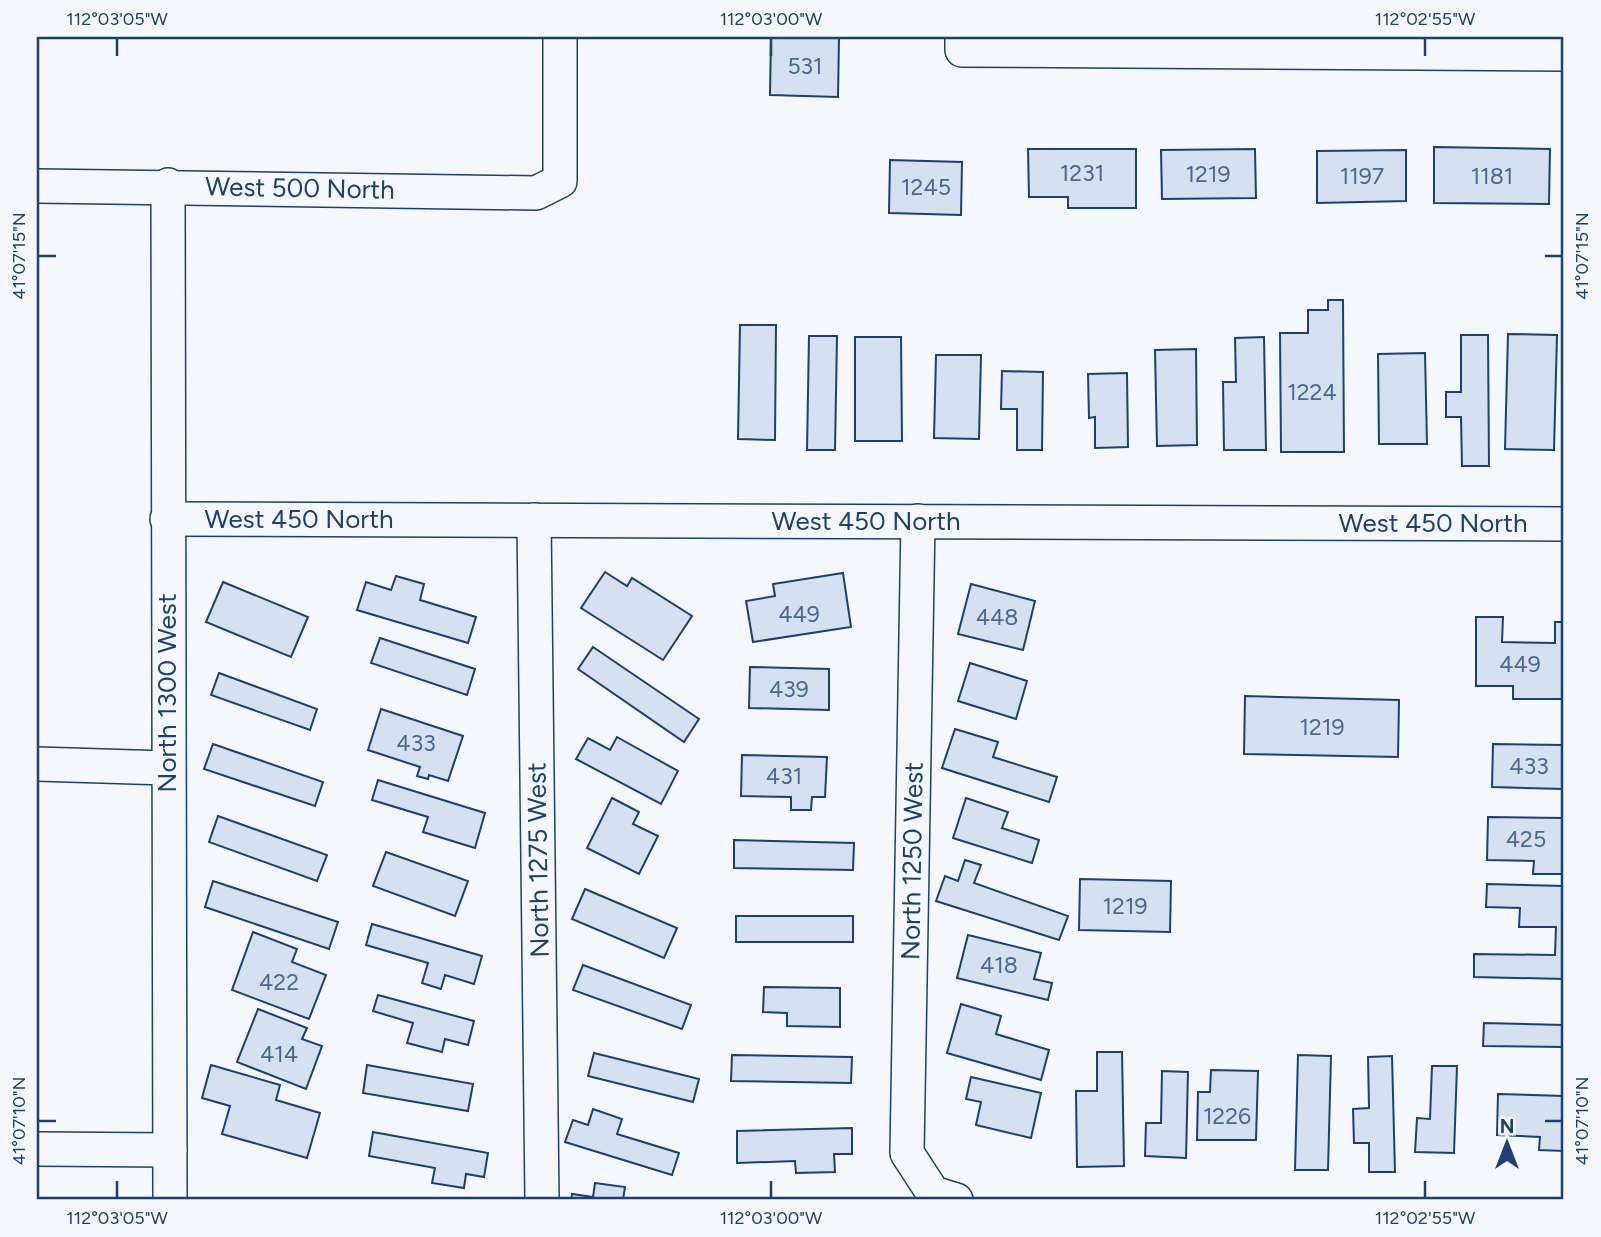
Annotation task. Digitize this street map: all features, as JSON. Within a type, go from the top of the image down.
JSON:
[{"type":"street","name":"West 500 North","points":[[37,186],[168,185],[536,193],[560,181],[560,37]]},
{"type":"street","points":[[962,43],[1564,54]]},
{"type":"street","name":"North 1300 West","points":[[168,185],[167,768],[170,1200]]},
{"type":"street","name":"West 450 North","points":[[167,519],[1564,524]]},
{"type":"street","name":"North 1275 West","points":[[534,520],[542,1200]]},
{"type":"street","name":"North 1250 West","points":[[918,522],[907,1153],[944,1196]]},
{"type":"street","points":[[37,764],[167,768]]},
{"type":"street","points":[[37,1149],[170,1150]]},
{"type":"building","points":[[771,37],[839,37],[838,97],[770,95]]},
{"type":"building","points":[[1434,147],[1550,149],[1549,204],[1434,203]]},
{"type":"building","points":[[1028,149],[1136,149],[1136,208],[1068,208],[1068,197],[1029,197]]},
{"type":"building","points":[[1255,149],[1256,198],[1162,199],[1161,150]]},
{"type":"building","points":[[1406,150],[1406,201],[1317,203],[1317,151]]},
{"type":"building","points":[[890,160],[962,162],[961,215],[889,213]]},
{"type":"building","points":[[1328,300],[1343,300],[1344,452],[1281,452],[1280,333],[1308,333],[1308,310],[1328,310]]},
{"type":"building","points":[[740,325],[776,325],[775,440],[738,439]]},
{"type":"building","points":[[1508,334],[1557,335],[1554,450],[1505,449]]},
{"type":"building","points":[[1461,335],[1488,335],[1489,466],[1462,466],[1461,417],[1446,417],[1446,392],[1461,392]]},
{"type":"building","points":[[809,336],[837,336],[835,450],[807,450]]},
{"type":"building","points":[[855,337],[901,337],[902,441],[855,441]]},
{"type":"building","points":[[1264,337],[1266,450],[1224,450],[1223,382],[1236,382],[1235,338]]},
{"type":"building","points":[[1196,349],[1197,445],[1157,446],[1155,350]]},
{"type":"building","points":[[1425,353],[1427,444],[1379,444],[1378,354]]},
{"type":"building","points":[[936,355],[981,355],[979,439],[934,438]]},
{"type":"building","points":[[1002,371],[1043,372],[1042,450],[1017,450],[1017,409],[1001,409]]},
{"type":"building","points":[[1127,373],[1128,447],[1095,448],[1095,417],[1089,418],[1088,374]]},
{"type":"building","points":[[605,572],[627,586],[632,578],[692,616],[663,660],[581,608]]},
{"type":"building","points":[[843,573],[851,627],[753,642],[746,601],[775,596],[773,584]]},
{"type":"building","points":[[396,576],[424,584],[420,600],[476,617],[468,643],[357,610],[366,582],[391,590]]},
{"type":"building","points":[[223,582],[308,617],[291,657],[206,622]]},
{"type":"building","points":[[971,584],[1035,601],[1023,650],[958,634]]},
{"type":"building","points":[[1476,617],[1503,617],[1502,642],[1555,643],[1555,622],[1564,622],[1564,699],[1513,699],[1513,686],[1476,686]]},
{"type":"building","points":[[380,638],[475,669],[467,695],[371,663]]},
{"type":"building","points":[[593,647],[699,719],[684,742],[578,669]]},
{"type":"building","points":[[970,663],[1027,681],[1016,719],[958,701]]},
{"type":"building","points":[[750,667],[829,669],[829,710],[749,708]]},
{"type":"building","points":[[219,673],[317,709],[310,730],[211,695]]},
{"type":"building","points":[[1245,696],[1399,700],[1398,757],[1244,754]]},
{"type":"building","points":[[381,709],[463,736],[448,781],[429,775],[428,779],[417,776],[420,767],[368,750]]},
{"type":"building","points":[[955,729],[998,742],[993,757],[1057,777],[1049,802],[942,768]]},
{"type":"building","points":[[617,737],[678,771],[661,804],[576,759],[588,738],[610,750]]},
{"type":"building","points":[[213,744],[323,782],[315,806],[204,769]]},
{"type":"building","points":[[1493,744],[1564,745],[1564,789],[1492,787]]},
{"type":"building","points":[[742,755],[827,757],[825,797],[812,797],[811,810],[791,810],[791,797],[741,796]]},
{"type":"building","points":[[378,780],[485,813],[475,848],[423,832],[428,817],[372,800]]},
{"type":"building","points":[[612,798],[639,812],[633,824],[658,836],[639,874],[587,848]]},
{"type":"building","points":[[966,798],[1008,812],[1002,828],[1039,840],[1032,863],[953,838]]},
{"type":"building","points":[[218,816],[327,855],[317,881],[209,842]]},
{"type":"building","points":[[1488,817],[1564,818],[1564,874],[1533,874],[1534,861],[1487,860]]},
{"type":"building","points":[[734,840],[854,843],[853,870],[734,868]]},
{"type":"building","points":[[386,852],[468,881],[455,916],[373,886]]},
{"type":"building","points":[[965,860],[981,865],[974,883],[1068,916],[1059,940],[936,901],[945,876],[958,881]]},
{"type":"building","points":[[1080,879],[1171,881],[1170,932],[1079,930]]},
{"type":"building","points":[[213,881],[338,922],[329,949],[205,907]]},
{"type":"building","points":[[1487,884],[1564,886],[1564,979],[1474,977],[1474,954],[1555,955],[1556,927],[1519,927],[1520,908],[1486,907]]},
{"type":"building","points":[[585,889],[677,928],[664,958],[572,919]]},
{"type":"building","points":[[736,916],[853,916],[853,942],[736,942]]},
{"type":"building","points":[[372,924],[482,956],[474,984],[445,975],[441,989],[422,983],[428,963],[366,945]]},
{"type":"building","points":[[253,932],[297,949],[292,962],[326,975],[309,1019],[232,990]]},
{"type":"building","points":[[968,935],[1041,953],[1034,979],[1052,983],[1048,1000],[957,978]]},
{"type":"building","points":[[583,965],[691,1005],[682,1029],[573,990]]},
{"type":"building","points":[[764,987],[840,988],[840,1027],[787,1026],[787,1013],[763,1012]]},
{"type":"building","points":[[378,995],[474,1021],[468,1045],[445,1039],[442,1052],[407,1043],[413,1023],[373,1011]]},
{"type":"building","points":[[961,1004],[1001,1016],[996,1034],[1049,1050],[1041,1080],[947,1053]]},
{"type":"building","points":[[258,1009],[307,1028],[302,1039],[322,1046],[306,1089],[237,1062]]},
{"type":"building","points":[[1484,1023],[1564,1025],[1564,1047],[1483,1046]]},
{"type":"building","points":[[1097,1052],[1122,1052],[1124,1166],[1077,1167],[1076,1091],[1097,1091]]},
{"type":"building","points":[[594,1053],[699,1079],[693,1102],[588,1076]]},
{"type":"building","points":[[732,1055],[852,1057],[851,1083],[731,1081]]},
{"type":"building","points":[[1298,1055],[1331,1056],[1328,1170],[1295,1170]]},
{"type":"building","points":[[1392,1056],[1395,1172],[1369,1172],[1369,1143],[1354,1143],[1353,1109],[1369,1108],[1368,1057]]},
{"type":"building","points":[[211,1065],[280,1085],[276,1100],[320,1113],[307,1158],[222,1134],[230,1106],[202,1098]]},
{"type":"building","points":[[367,1065],[473,1084],[468,1111],[363,1093]]},
{"type":"building","points":[[1432,1066],[1457,1066],[1454,1153],[1415,1152],[1417,1118],[1430,1119]]},
{"type":"building","points":[[1211,1070],[1258,1071],[1256,1140],[1197,1140],[1198,1092],[1210,1092]]},
{"type":"building","points":[[1162,1071],[1188,1072],[1186,1158],[1145,1156],[1146,1123],[1161,1123]]},
{"type":"building","points":[[971,1077],[1041,1093],[1031,1138],[976,1125],[981,1102],[966,1099]]},
{"type":"building","points":[[1498,1094],[1564,1096],[1564,1151],[1539,1150],[1540,1137],[1497,1135]]},
{"type":"building","points":[[593,1109],[622,1119],[617,1134],[679,1153],[672,1175],[565,1142],[573,1120],[588,1125]]},
{"type":"building","points":[[852,1128],[852,1154],[834,1154],[835,1172],[796,1173],[795,1161],[737,1163],[737,1131]]},
{"type":"building","points":[[373,1132],[488,1153],[484,1177],[466,1174],[464,1188],[432,1183],[435,1168],[369,1156]]},
{"type":"building","points":[[595,1183],[625,1187],[623,1200],[571,1200],[572,1194],[593,1197]]},
{"type":"building","points":[[839,1199],[839,1200],[732,1200]]}]
